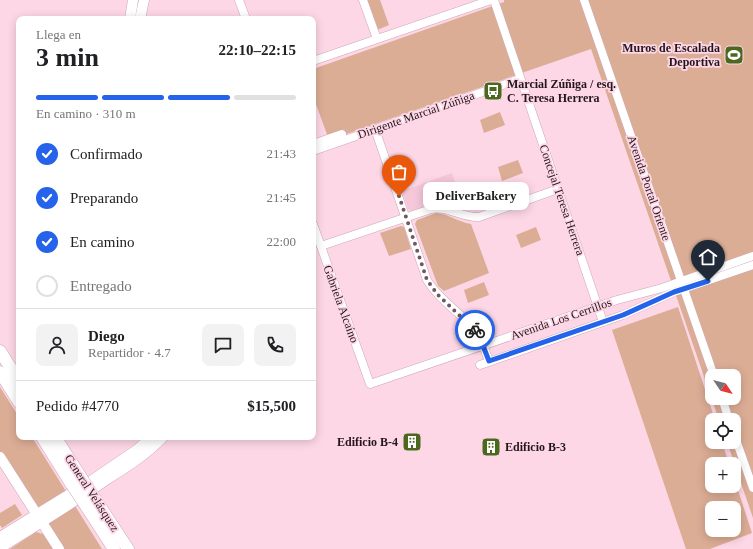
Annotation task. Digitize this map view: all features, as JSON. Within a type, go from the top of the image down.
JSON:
[{"type":"highway","points":[[0,351],[16,376]]},
{"type":"highway","points":[[0,372],[16,397]]},
{"type":"highway","name":"General Velásquez","points":[[44,440],[77,482],[91,503],[128,549]]},
{"type":"highway","name":"General Velásquez","points":[[56,440],[77,482]]},
{"type":"highway","name":"General Velásquez","points":[[91,503],[99,526],[114,549]]},
{"type":"highway","points":[[99,526],[109,549]]},
{"type":"main road","points":[[130,16],[133,0]]},
{"type":"main road","points":[[141,16],[144,0]]},
{"type":"main road","points":[[0,548],[39,518],[138,449],[148,440]]},
{"type":"main road","points":[[0,537],[68,506],[131,463],[160,440]]},
{"type":"main road","points":[[0,457],[59,549]]},
{"type":"street","points":[[239,0],[245,16]]},
{"type":"street","points":[[363,0],[377,39]]},
{"type":"street","points":[[316,60],[493,0]]},
{"type":"street","name":"Concejal Teresa Herrera","points":[[493,0],[603,322]]},
{"type":"street","name":"Avenida Portal Oriente","points":[[584,0],[712,369]]},
{"type":"street","name":"Dirigente Marcial Zúñiga","points":[[316,150],[520,79]]},
{"type":"street","points":[[375,130],[424,272],[432,288],[470,325],[480,338],[489,361]]},
{"type":"street","points":[[316,143],[342,134]]},
{"type":"street","points":[[321,246],[406,217],[438,208],[450,210],[471,218],[479,217],[558,189]]},
{"type":"street","name":"Gabriela Alcaíno","points":[[316,232],[370,384]]},
{"type":"street","name":"Avenida Los Cerrillos","points":[[480,365],[623,315],[683,285],[753,256]]},
{"type":"street","name":"Avenida Los Cerrillos","points":[[370,384],[598,306],[753,266]]},
{"type":"street","points":[[739,449],[753,488]]},
{"type":"shaded area","points":[[367,0],[380,0],[389,25],[377,30]]},
{"type":"shaded area","points":[[504,0],[753,0],[753,518],[741,483],[741,457],[732,457],[729,449],[741,449],[741,413],[717,413],[714,405],[741,405],[741,369],[705,369],[705,379],[591,49],[329,140],[316,104],[316,68],[504,2]]},
{"type":"shaded area","points":[[500,112],[505,125],[484,133],[480,120]]},
{"type":"shaded area","points":[[518,160],[523,173],[502,181],[498,167]]},
{"type":"shaded area","points":[[452,173],[465,210],[447,204],[429,206],[411,211],[408,209],[402,191]]},
{"type":"shaded area","points":[[436,213],[471,224],[489,273],[444,291],[438,286],[415,224],[417,220]]},
{"type":"shaded area","points":[[401,226],[404,227],[411,249],[389,256],[380,233]]},
{"type":"shaded area","points":[[536,227],[541,240],[521,248],[516,235]]},
{"type":"shaded area","points":[[484,282],[489,295],[468,303],[464,290]]},
{"type":"shaded area","points":[[678,307],[705,389],[705,405],[710,405],[713,413],[705,413],[705,449],[724,449],[727,457],[705,457],[705,493],[739,493],[752,533],[710,549],[686,549],[612,330]]},
{"type":"shaded area","points":[[0,387],[16,412],[16,440],[34,440],[102,549],[63,549],[0,454]]},
{"type":"shaded area","points":[[15,504],[22,515],[2,528],[0,525],[0,513]]},
{"type":"shaded area","points":[[36,532],[46,535],[55,549],[10,549]]},
{"type":"way so far","points":[[399,196],[427,280],[438,295],[475,330]]},
{"type":"place","name":"Muros de Escalada Deportiva","points":[[734,55]]},
{"type":"place","name":"Marcial Zúñiga / esq. C. Teresa Herrera","points":[[493,91]]},
{"type":"place","name":"DeliverBakery","points":[[399,196]]},
{"type":"place","name":"Edificio B-4","points":[[412,442]]},
{"type":"place","name":"Edificio B-3","points":[[491,447]]},
{"type":"route","points":[[475,330],[480,338],[489,361],[623,315],[659,298],[684,288],[708,281]]}]
